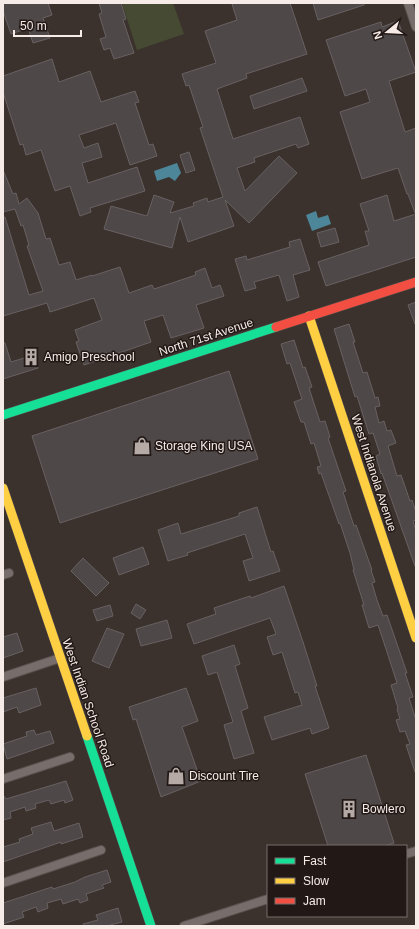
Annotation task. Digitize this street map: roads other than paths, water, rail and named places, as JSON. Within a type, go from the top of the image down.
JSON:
[{"type":"street","points":[[408,3],[416,27]]},
{"type":"street","name":"North 71st Avenue","points":[[3,415],[416,282]]},
{"type":"street","name":"West Indianola Avenue","points":[[309,316],[416,638]]},
{"type":"street","name":"West Indian School Road","points":[[3,488],[151,926]]},
{"type":"street","points":[[3,677],[60,658]]},
{"type":"street","points":[[3,780],[70,757]]},
{"type":"street","points":[[3,882],[101,850]]},
{"type":"street","points":[[184,926],[267,899]]},
{"type":"water","points":[[177,163],[181,173],[175,181],[169,177],[157,181],[154,171]]},
{"type":"water","points":[[316,211],[318,218],[328,215],[331,224],[312,231],[306,215]]},
{"type":"place","name":"Amigo Preschool","points":[[31,357]]},
{"type":"place","name":"Storage King USA","points":[[142,446]]},
{"type":"place","name":"Discount Tire","points":[[176,776]]},
{"type":"place","name":"Bowlero","points":[[349,809]]}]
